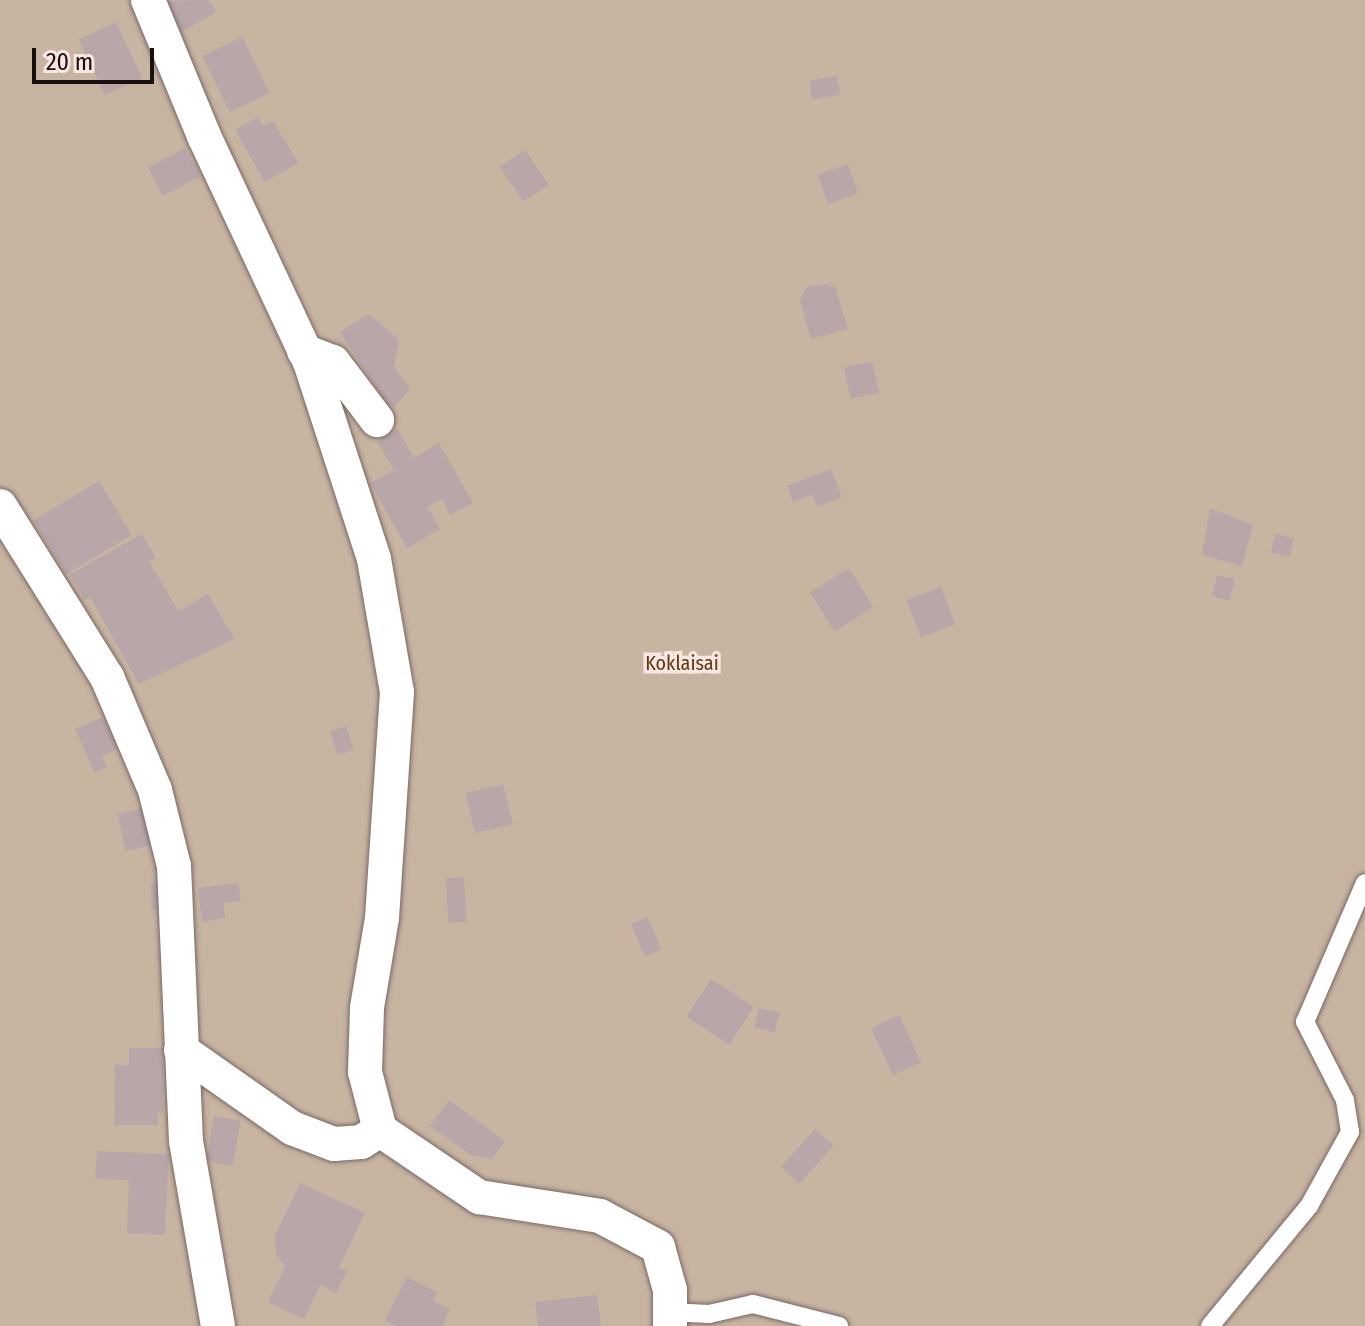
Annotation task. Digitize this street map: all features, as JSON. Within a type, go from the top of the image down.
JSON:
[{"type":"street","points":[[148,0],[204,136],[304,351],[374,559],[397,692],[382,918],[367,1008],[365,1072],[380,1130],[479,1197],[600,1216],[658,1247],[670,1319]]},
{"type":"street","points":[[304,351],[333,362],[377,420]]},
{"type":"street","points":[[0,506],[107,677],[155,790],[174,866],[186,1141],[218,1326]]},
{"type":"street","points":[[181,1050],[292,1128],[334,1144],[361,1142],[380,1130]]},
{"type":"lane","points":[[1210,1326],[1309,1206],[1350,1132],[1345,1100],[1305,1022],[1365,883]]},
{"type":"lane","points":[[670,1319],[753,1304],[839,1326]]},
{"type":"green space","name":"Koklaisai","points":[[0,0],[1365,0],[1365,1326],[0,1326]]},
{"type":"building","points":[[209,0],[216,12],[182,32],[165,1]]},
{"type":"building","points":[[116,22],[142,78],[105,96],[79,39]]},
{"type":"building","points":[[242,37],[269,93],[230,112],[202,56]]},
{"type":"building","points":[[837,76],[840,95],[812,99],[809,80]]},
{"type":"building","points":[[258,117],[263,126],[273,121],[298,163],[265,182],[235,130]]},
{"type":"building","points":[[185,148],[200,176],[163,196],[148,168]]},
{"type":"building","points":[[525,150],[548,185],[524,202],[500,167]]},
{"type":"building","points":[[848,164],[858,193],[828,204],[818,174]]},
{"type":"building","points":[[826,284],[835,287],[848,329],[811,339],[800,300],[807,287]]},
{"type":"building","points":[[369,314],[399,340],[394,368],[410,389],[394,407],[388,406],[340,332]]},
{"type":"building","points":[[872,361],[879,392],[851,399],[844,368]]},
{"type":"building","points":[[398,429],[414,458],[439,443],[473,503],[450,515],[442,499],[427,507],[440,529],[407,548],[370,483],[394,470],[377,441]]},
{"type":"building","points":[[831,469],[842,497],[817,507],[813,494],[793,502],[787,486]]},
{"type":"building","points":[[99,481],[131,535],[66,574],[34,520]]},
{"type":"building","points":[[1210,508],[1253,525],[1242,566],[1202,555]]},
{"type":"building","points":[[142,534],[156,558],[149,561],[178,611],[208,594],[234,639],[139,684],[90,597],[85,600],[70,574]]},
{"type":"building","points":[[1275,534],[1294,538],[1290,557],[1271,553]]},
{"type":"building","points":[[849,568],[873,607],[834,631],[810,592]]},
{"type":"building","points":[[1217,575],[1235,579],[1230,600],[1212,596]]},
{"type":"building","points":[[941,587],[955,624],[921,638],[906,600]]},
{"type":"building","points":[[103,717],[117,749],[102,756],[107,767],[95,773],[75,729]]},
{"type":"building","points":[[346,726],[354,750],[338,755],[330,731]]},
{"type":"building","points":[[503,784],[513,824],[475,833],[465,793]]},
{"type":"building","points":[[150,807],[158,844],[126,851],[118,814]]},
{"type":"building","points":[[464,877],[466,922],[448,923],[446,878]]},
{"type":"building","points":[[167,882],[168,910],[152,911],[151,883]]},
{"type":"building","points":[[238,883],[241,901],[223,903],[225,918],[202,922],[198,888]]},
{"type":"building","points":[[648,917],[661,949],[644,956],[631,924]]},
{"type":"building","points":[[711,979],[754,1007],[729,1045],[686,1017]]},
{"type":"building","points":[[759,1008],[779,1013],[775,1032],[754,1027]]},
{"type":"building","points":[[899,1015],[921,1062],[893,1075],[871,1028]]},
{"type":"building","points":[[129,1048],[163,1048],[163,1113],[158,1113],[158,1125],[114,1125],[115,1065],[129,1065]]},
{"type":"building","points":[[449,1100],[505,1141],[492,1159],[471,1155],[430,1126]]},
{"type":"building","points":[[214,1116],[241,1121],[233,1166],[206,1161]]},
{"type":"building","points":[[815,1129],[834,1146],[799,1184],[781,1167]]},
{"type":"building","points":[[97,1151],[169,1154],[165,1235],[127,1233],[129,1180],[95,1179]]},
{"type":"building","points":[[300,1183],[365,1213],[339,1268],[347,1271],[336,1293],[320,1285],[304,1319],[268,1302],[285,1267],[276,1254],[275,1236]]},
{"type":"building","points":[[407,1277],[437,1292],[433,1301],[450,1309],[442,1326],[396,1326],[385,1320]]},
{"type":"building","points":[[597,1295],[601,1326],[538,1326],[535,1302]]}]
